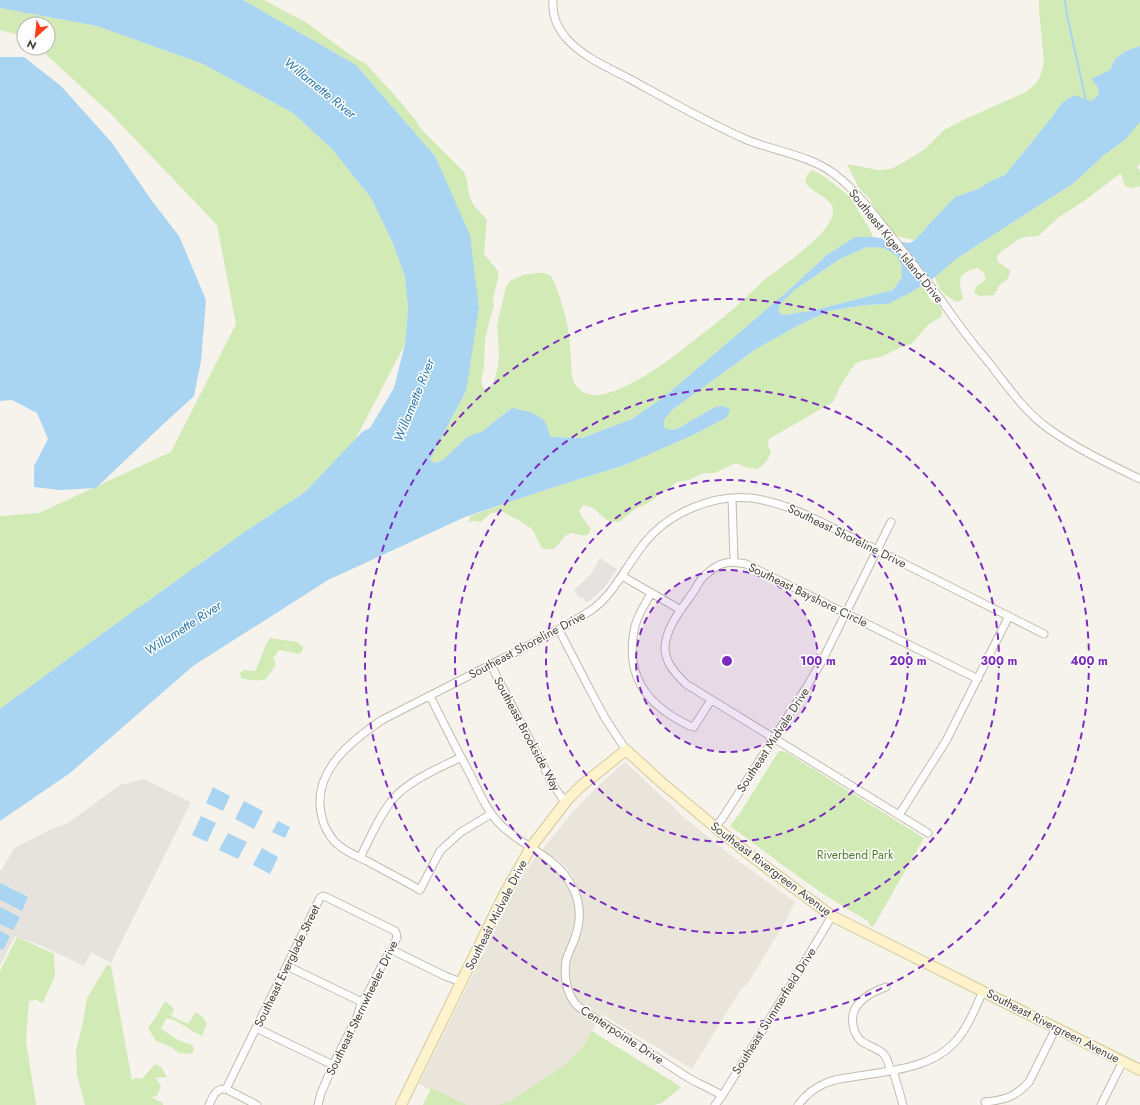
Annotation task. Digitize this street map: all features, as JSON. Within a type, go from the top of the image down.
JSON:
[{"type":"street","name":"Southeast Kiger Island Drive","points":[[553,0],[555,18],[562,33],[575,47],[591,58],[658,95],[745,139],[806,159],[825,168],[837,176],[848,185],[864,203],[942,301],[1009,389],[1028,411],[1050,430],[1092,455],[1140,479]]},
{"type":"street","name":"Southeast Shoreline Drive","points":[[491,814],[461,832],[440,851],[420,890],[347,851],[336,843],[326,831],[319,804],[321,789],[325,777],[344,750],[362,734],[382,720],[559,630],[602,602],[643,545],[658,528],[690,509],[710,502],[732,498],[750,498],[794,509],[1044,634]]},
{"type":"street","points":[[732,498],[734,561]]},
{"type":"street","name":"Southeast Midvale Drive","points":[[716,827],[806,688],[823,659],[891,522]]},
{"type":"street","name":"Southeast Bayshore Circle","points":[[928,833],[899,814],[773,739],[686,684],[673,672],[668,662],[665,648],[667,637],[681,610],[704,576],[718,565],[734,561],[746,564],[978,679]]},
{"type":"street","points":[[622,576],[681,610]]},
{"type":"street","points":[[651,593],[635,625],[634,631],[632,661],[638,679],[650,698],[666,712],[690,726],[694,727],[710,700]]},
{"type":"street","points":[[899,814],[946,741],[1008,616]]},
{"type":"street","name":"Southeast Rivergreen Avenue","points":[[559,630],[605,718],[626,750],[661,782],[754,858],[832,916],[1140,1070]]},
{"type":"street","name":"Southeast Brookside Way","points":[[490,665],[553,785],[566,802]]},
{"type":"street","name":"Centerpointe Drive","points":[[430,696],[491,814],[506,830],[550,860],[562,871],[569,881],[580,907],[579,926],[567,958],[565,969],[567,987],[575,1004],[594,1018],[687,1077],[722,1096]]},
{"type":"street","name":"Southeast Midvale Drive","points":[[401,1105],[504,895],[531,847],[566,802],[581,786],[626,750]]},
{"type":"street","points":[[360,858],[379,822],[394,798],[413,783],[461,757]]},
{"type":"street","name":"Southeast Everglade Street","points":[[226,1090],[320,898],[323,896],[326,897],[395,931],[396,933]]},
{"type":"street","name":"Southeast Summerfield Drive","points":[[715,1105],[792,983],[832,916]]},
{"type":"street","name":"Southeast Sternwheeler Drive","points":[[318,1105],[321,1093],[357,1017],[362,1002],[385,959],[392,950],[396,933]]},
{"type":"street","points":[[392,950],[445,976],[461,982]]},
{"type":"street","points":[[287,966],[362,1002]]},
{"type":"street","points":[[886,987],[862,999],[854,1010],[852,1022],[860,1040],[884,1053],[892,1070],[902,1105]]},
{"type":"street","points":[[798,1105],[810,1093],[833,1080],[918,1064],[927,1061],[945,1051],[964,1031],[983,991]]},
{"type":"street","points":[[256,1028],[333,1065]]},
{"type":"street","points":[[985,1102],[1009,1098],[1029,1082],[1056,1028]]},
{"type":"street","points":[[1101,1105],[1123,1061]]},
{"type":"street","points":[[209,1105],[218,1090],[226,1090],[257,1105]]},
{"type":"shaded area","points":[[600,558],[617,569],[603,589],[589,601],[585,602],[583,598],[579,597],[574,590],[591,574]]},
{"type":"shaded area","points":[[625,762],[686,819],[736,859],[795,902],[784,924],[748,983],[741,989],[692,1069],[602,1014],[576,1056],[565,1065],[502,1105],[460,1105],[419,1084],[517,885],[537,855],[545,860],[567,882],[574,899],[581,896],[573,877],[566,868],[558,860],[542,850],[572,813],[598,786]]},
{"type":"shaded area","points":[[143,779],[191,802],[111,963],[91,952],[84,966],[42,946],[15,936],[0,966],[0,871],[15,848],[49,830],[68,823],[120,785]]},
{"type":"green space","points":[[243,0],[264,0],[307,23],[352,56],[365,63],[415,119],[423,131],[464,172],[472,203],[487,220],[484,254],[498,271],[498,278],[493,299],[494,306],[485,340],[484,367],[481,382],[484,389],[490,387],[494,381],[498,367],[499,354],[497,325],[506,287],[510,281],[523,275],[545,273],[551,276],[560,297],[567,324],[573,380],[579,389],[587,394],[599,395],[612,392],[639,379],[680,352],[724,317],[762,282],[815,240],[831,220],[833,211],[830,203],[805,182],[807,175],[812,170],[825,177],[850,197],[873,237],[855,237],[828,254],[789,290],[664,397],[632,419],[582,438],[550,437],[547,431],[512,408],[483,431],[467,437],[443,460],[434,463],[430,459],[466,391],[435,156],[356,65]]},
{"type":"green space","points":[[1039,0],[1140,0],[1140,46],[1126,51],[1115,59],[1110,70],[1091,79],[1097,86],[1099,95],[1091,102],[1074,95],[1062,103],[1005,175],[978,189],[955,197],[915,240],[900,237],[894,234],[869,198],[859,188],[847,164],[878,170],[891,169],[925,149],[944,130],[1026,92],[1037,82],[1044,62]]},
{"type":"green space","points":[[0,8],[43,16],[16,16],[16,34],[0,30]]},
{"type":"green space","points":[[56,18],[97,26],[203,64],[293,113],[332,149],[371,198],[392,241],[405,276],[408,309],[405,344],[355,440],[305,492],[243,533],[0,709],[0,516],[39,513],[171,452],[236,324],[217,225],[111,114],[48,56],[56,56]]},
{"type":"green space","points":[[1140,122],[1140,164],[1137,167],[1140,171],[1140,186],[1132,188],[1125,186],[1121,173],[1084,201],[1059,217],[1038,236],[1024,237],[1002,251],[997,256],[998,262],[1010,270],[1010,273],[1007,279],[1000,284],[994,295],[980,296],[974,293],[976,286],[982,283],[986,278],[983,272],[977,268],[962,275],[960,282],[963,299],[957,302],[949,298],[943,292],[938,286],[935,277],[956,259],[1074,183],[1104,155],[1125,140]]},
{"type":"green space","points":[[867,247],[884,248],[897,256],[901,265],[902,277],[893,290],[811,311],[783,315],[778,311],[780,304],[797,288],[840,259]]},
{"type":"green space","points":[[922,285],[932,302],[939,305],[942,311],[941,317],[929,324],[911,344],[881,357],[861,361],[855,364],[840,387],[833,402],[769,439],[768,446],[771,452],[769,457],[766,462],[757,469],[745,467],[739,464],[733,464],[715,473],[703,473],[689,480],[677,482],[648,503],[635,509],[619,522],[609,521],[593,508],[583,505],[579,511],[591,529],[588,535],[570,533],[562,539],[555,548],[552,549],[542,548],[532,529],[503,512],[491,513],[481,522],[469,522],[470,516],[551,488],[625,465],[693,435],[726,418],[730,409],[723,406],[715,407],[677,429],[669,430],[664,427],[664,420],[672,410],[756,349],[799,325],[829,311],[865,305],[888,304]]},
{"type":"green space","points":[[270,638],[297,642],[303,647],[302,652],[299,654],[279,650],[273,658],[276,664],[266,679],[247,680],[241,678],[240,673],[244,670],[255,671]]},
{"type":"green space","name":"Riverbend Park","points":[[779,751],[786,752],[924,838],[873,927],[868,921],[815,888],[730,826],[740,813]]},
{"type":"green space","points":[[17,937],[54,954],[55,975],[43,1003],[36,1000],[29,1001],[26,1041],[36,1105],[0,1105],[0,971]]},
{"type":"green space","points":[[107,965],[111,966],[132,1080],[136,1078],[142,1079],[155,1064],[161,1067],[167,1077],[155,1078],[161,1086],[157,1096],[151,1097],[163,1103],[163,1105],[85,1105],[77,1075],[76,1051],[87,998]]},
{"type":"green space","points":[[165,1001],[174,1009],[171,1016],[188,1024],[196,1012],[203,1017],[207,1024],[202,1036],[176,1021],[166,1018],[161,1029],[180,1041],[193,1045],[194,1052],[188,1054],[179,1053],[171,1047],[156,1041],[148,1028]]},
{"type":"green space","points":[[592,1031],[681,1087],[662,1103],[654,1105],[498,1105],[510,1101],[565,1065],[582,1048]]},
{"type":"green space","points":[[431,1088],[467,1105],[423,1105]]},
{"type":"water","name":"Willamette River","points":[[0,0],[243,0],[356,65],[435,156],[470,235],[479,308],[466,391],[430,459],[434,463],[443,460],[467,437],[483,431],[512,408],[531,412],[544,420],[551,437],[582,438],[632,419],[664,397],[789,290],[828,254],[855,237],[873,237],[909,243],[915,240],[955,197],[978,189],[1005,175],[1062,103],[1074,95],[1091,101],[1099,95],[1097,86],[1091,79],[1110,70],[1115,59],[1126,51],[1140,46],[1140,122],[1125,140],[1104,155],[1074,183],[956,259],[935,277],[910,293],[888,304],[865,305],[829,311],[799,325],[756,349],[672,410],[664,420],[664,427],[669,430],[677,429],[715,407],[723,406],[730,409],[726,418],[693,435],[625,465],[465,517],[328,580],[193,666],[70,773],[0,821],[0,709],[243,533],[305,492],[362,432],[370,428],[394,388],[405,344],[408,309],[405,276],[392,241],[371,198],[332,149],[293,113],[203,64],[97,26],[56,18],[56,16],[43,16],[0,8]],"holes":[[[867,247],[884,248],[897,256],[901,265],[902,277],[893,290],[811,311],[783,315],[778,311],[780,304],[797,288],[840,259]]]},
{"type":"water","points":[[0,57],[24,57],[61,86],[112,143],[152,201],[179,236],[206,300],[201,361],[194,396],[96,488],[60,490],[34,487],[34,466],[48,439],[37,413],[12,400],[0,401]]},
{"type":"water","points":[[213,787],[230,796],[223,811],[206,803]]},
{"type":"water","points":[[244,801],[263,811],[254,829],[235,819]]},
{"type":"water","points":[[201,816],[216,823],[207,842],[192,835]]},
{"type":"water","points":[[278,821],[290,827],[285,838],[272,832]]},
{"type":"water","points":[[228,833],[247,842],[238,859],[219,850]]},
{"type":"water","points":[[262,848],[278,857],[270,874],[253,865]]},
{"type":"water","points":[[0,883],[28,897],[22,911],[0,900]]},
{"type":"water","points":[[0,907],[20,917],[13,930],[0,924]]},
{"type":"water","points":[[0,931],[10,936],[3,950],[0,948]]},
{"type":"waterway","points":[[1065,0],[1086,101]]}]
